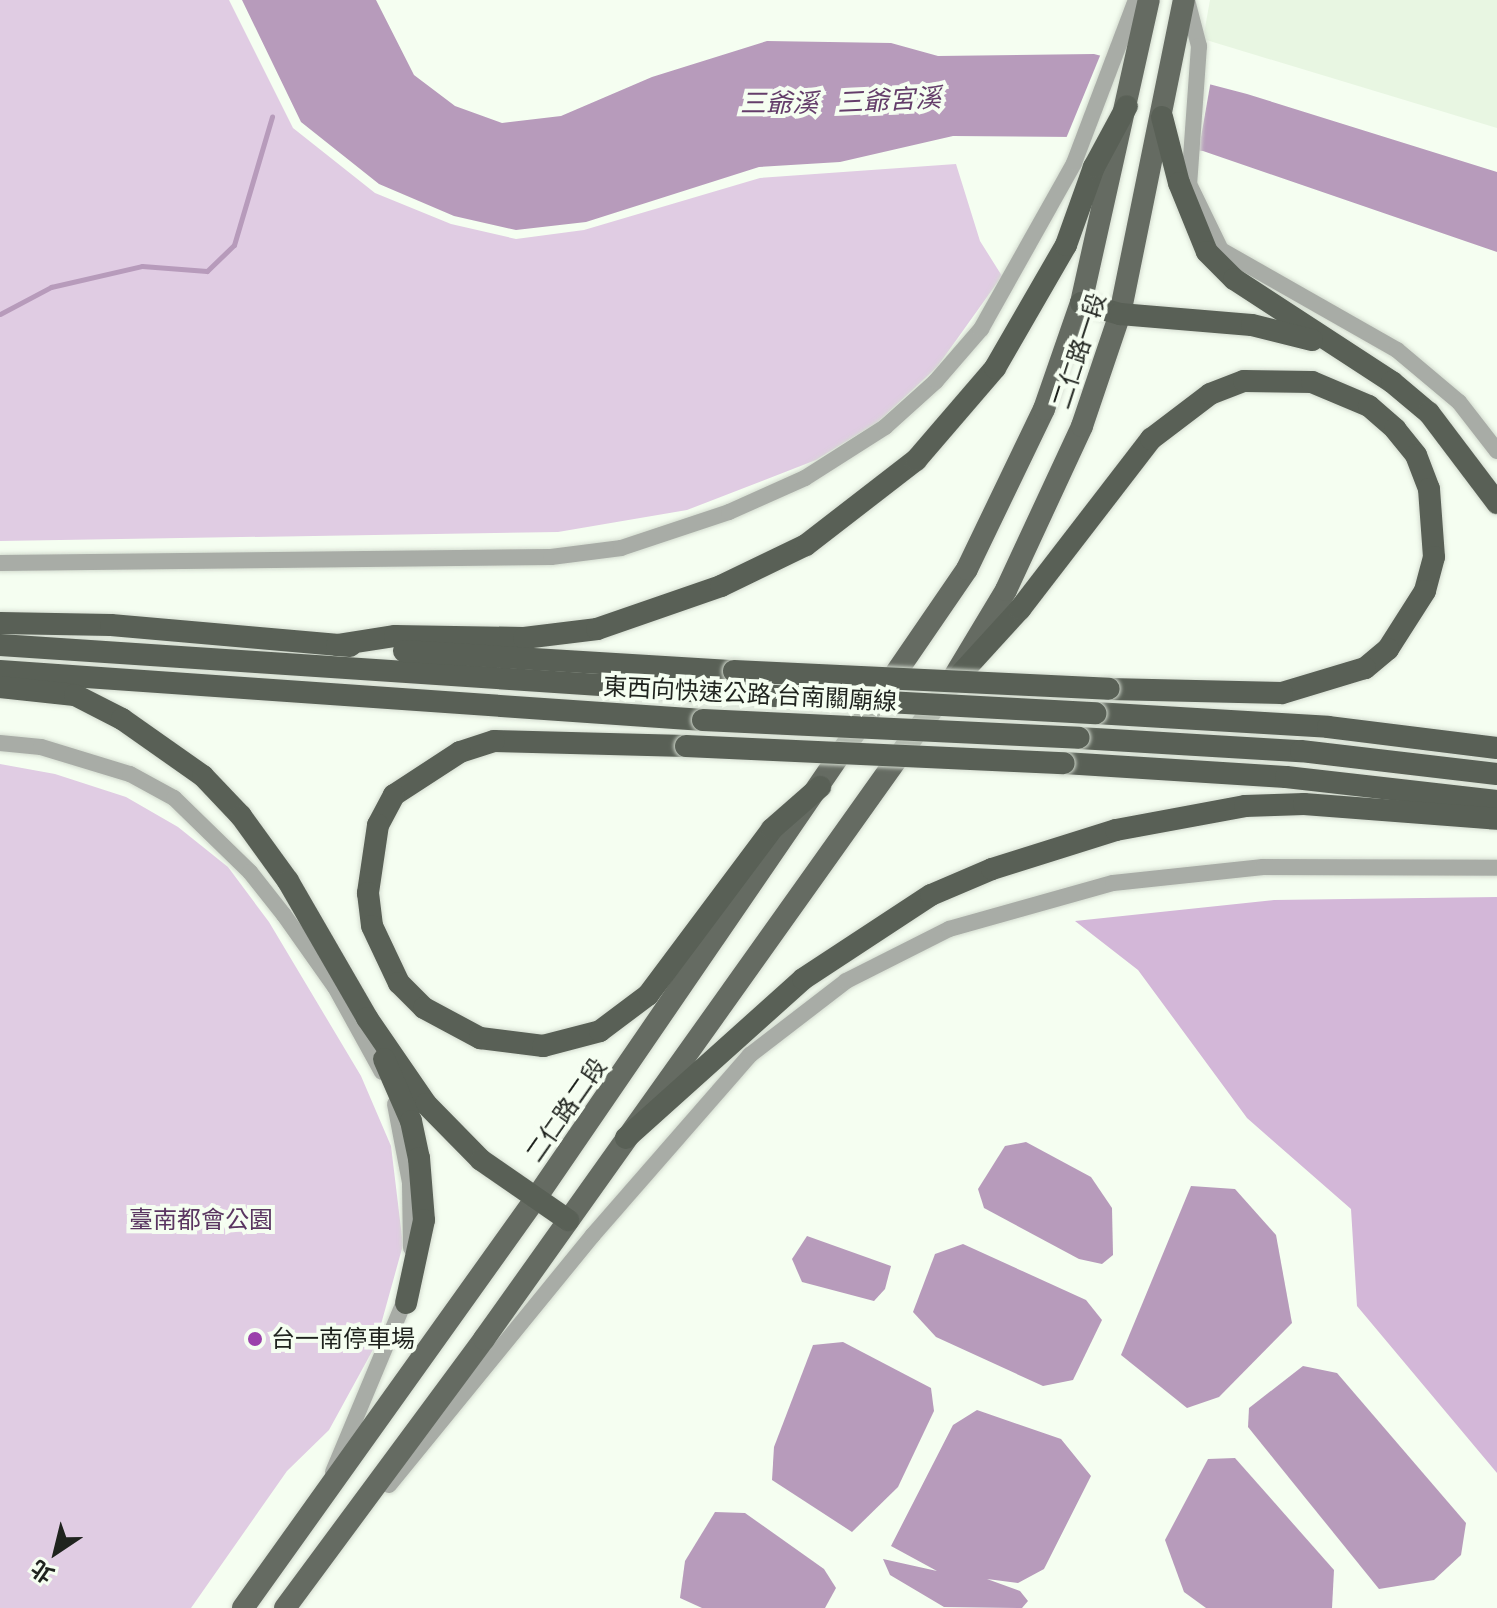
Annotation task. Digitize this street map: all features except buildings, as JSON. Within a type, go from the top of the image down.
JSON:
[{"type":"highway","points":[[337,645],[395,636],[524,638],[597,629],[721,586],[806,545],[916,460],[995,368],[1066,245],[1094,167],[1127,106]]},
{"type":"highway","points":[[1162,117],[1207,252],[1234,279],[1347,353],[1429,413],[1497,503]]},
{"type":"highway","points":[[1081,303],[1120,314],[1252,325],[1347,353]]},
{"type":"highway","points":[[0,623],[111,625],[337,645],[734,671],[1109,689],[1282,693],[1365,668],[1388,649],[1425,591],[1435,545],[1429,489],[1416,455],[1395,429],[1369,406],[1312,382],[1244,381],[1210,394],[1151,439],[1020,609],[946,690]]},
{"type":"highway","name":"東西向快速公路 台南關廟線","points":[[0,645],[720,693],[1328,727],[1497,748]]},
{"type":"highway","name":"東西向快速公路 台南關廟線","points":[[0,671],[703,720],[1301,751],[1497,774]]},
{"type":"highway","points":[[0,687],[75,695],[122,719],[203,776],[241,816],[288,881],[367,1018],[450,1130],[481,1160],[568,1220]]},
{"type":"highway","points":[[820,787],[772,829],[648,995],[600,1031],[543,1046],[480,1038],[424,1008],[399,983],[372,926],[368,893],[378,825],[394,795],[460,752],[494,741],[686,746],[1064,763],[1286,777],[1497,801]]},
{"type":"highway","points":[[626,1138],[803,979],[931,895],[992,869],[1116,830],[1245,806],[1318,804],[1497,819]]},
{"type":"highway","points":[[367,1018],[411,1121],[419,1158],[424,1220],[406,1303]]},
{"type":"main road","points":[[1127,106],[1130,48],[1149,0]]},
{"type":"main road","name":"二仁路一段","points":[[946,690],[1046,513],[1120,314],[1151,177],[1185,0]]},
{"type":"main road","name":"二仁路一段","points":[[924,636],[967,569],[1009,486],[1081,303],[1094,167]]},
{"type":"main road","name":"二仁路二段","points":[[243,1608],[536,1198],[924,636]]},
{"type":"main road","points":[[285,1608],[568,1220],[946,690]]},
{"type":"street","points":[[0,563],[551,557],[621,548],[729,512],[805,478],[885,427],[936,381],[981,329],[1094,167],[1130,48],[1136,0]]},
{"type":"street","points":[[1185,0],[1198,61],[1184,184],[1221,250],[1397,350],[1459,402],[1497,451]]},
{"type":"street","points":[[0,743],[41,747],[130,774],[174,798],[250,872],[284,915],[372,1049],[398,1111],[410,1183],[406,1303],[323,1499]]},
{"type":"street","points":[[298,1608],[439,1420],[603,1223],[750,1055],[846,981],[949,929],[1113,883],[1263,867],[1497,868]]},
{"type":"shaded area","points":[[1210,0],[1497,0],[1497,128],[1203,39]]},
{"type":"shaded area","points":[[1497,897],[1497,1473],[1357,1306],[1351,1209],[1247,1118],[1138,970],[1075,921],[1274,900]]},
{"type":"green space","points":[[0,0],[229,0],[293,128],[375,193],[451,224],[516,239],[584,230],[760,178],[956,164],[980,241],[1002,276],[937,367],[878,422],[816,460],[687,510],[558,532],[0,541]]},
{"type":"green space","name":"臺南都會公園","points":[[0,764],[55,774],[126,797],[178,827],[228,867],[269,922],[361,1076],[391,1146],[403,1245],[375,1346],[329,1430],[287,1471],[191,1608],[0,1608]]},
{"type":"water","name":"三爺溪","points":[[242,0],[376,0],[414,75],[455,106],[502,123],[561,116],[652,77],[767,41],[891,43],[938,56],[1094,54],[1247,94],[1497,172],[1497,252],[1203,151],[1075,137],[953,136],[840,162],[759,167],[586,222],[516,230],[454,216],[379,184],[301,122]]},
{"type":"water","points":[[1026,1142],[1091,1177],[1112,1208],[1113,1255],[1102,1264],[1079,1259],[984,1208],[978,1189],[1005,1146]]},
{"type":"water","points":[[1191,1186],[1235,1189],[1276,1235],[1292,1323],[1219,1397],[1187,1408],[1121,1355]]},
{"type":"water","points":[[807,1236],[891,1266],[885,1289],[874,1301],[802,1282],[792,1259]]},
{"type":"water","points":[[963,1244],[1086,1300],[1102,1320],[1073,1380],[1043,1386],[936,1337],[913,1312],[935,1254]]},
{"type":"water","points":[[843,1342],[931,1388],[934,1411],[898,1487],[852,1532],[772,1480],[774,1447],[813,1345]]},
{"type":"water","points":[[1303,1366],[1337,1373],[1466,1523],[1461,1555],[1434,1580],[1379,1589],[1248,1427],[1249,1408]]},
{"type":"water","points":[[977,1410],[1061,1439],[1091,1476],[1044,1569],[1018,1583],[987,1579],[1020,1591],[1028,1601],[1022,1608],[944,1607],[890,1575],[883,1559],[937,1571],[891,1546],[953,1425]]},
{"type":"water","points":[[1235,1458],[1334,1570],[1332,1608],[1206,1608],[1184,1592],[1165,1540],[1208,1459]]},
{"type":"water","points":[[715,1512],[745,1513],[824,1569],[836,1588],[825,1608],[702,1608],[680,1598],[685,1561]]},
{"type":"pier","points":[[1102,51],[1211,80],[1198,154],[1065,141]]},
{"type":"waterway","points":[[0,314],[51,287],[142,266],[207,271],[234,245],[272,117]]},
{"type":"place","name":"台一南停車場","points":[[255,1339]]},
{"type":"water label","name":"三爺宮溪","points":[[889,101]]}]
